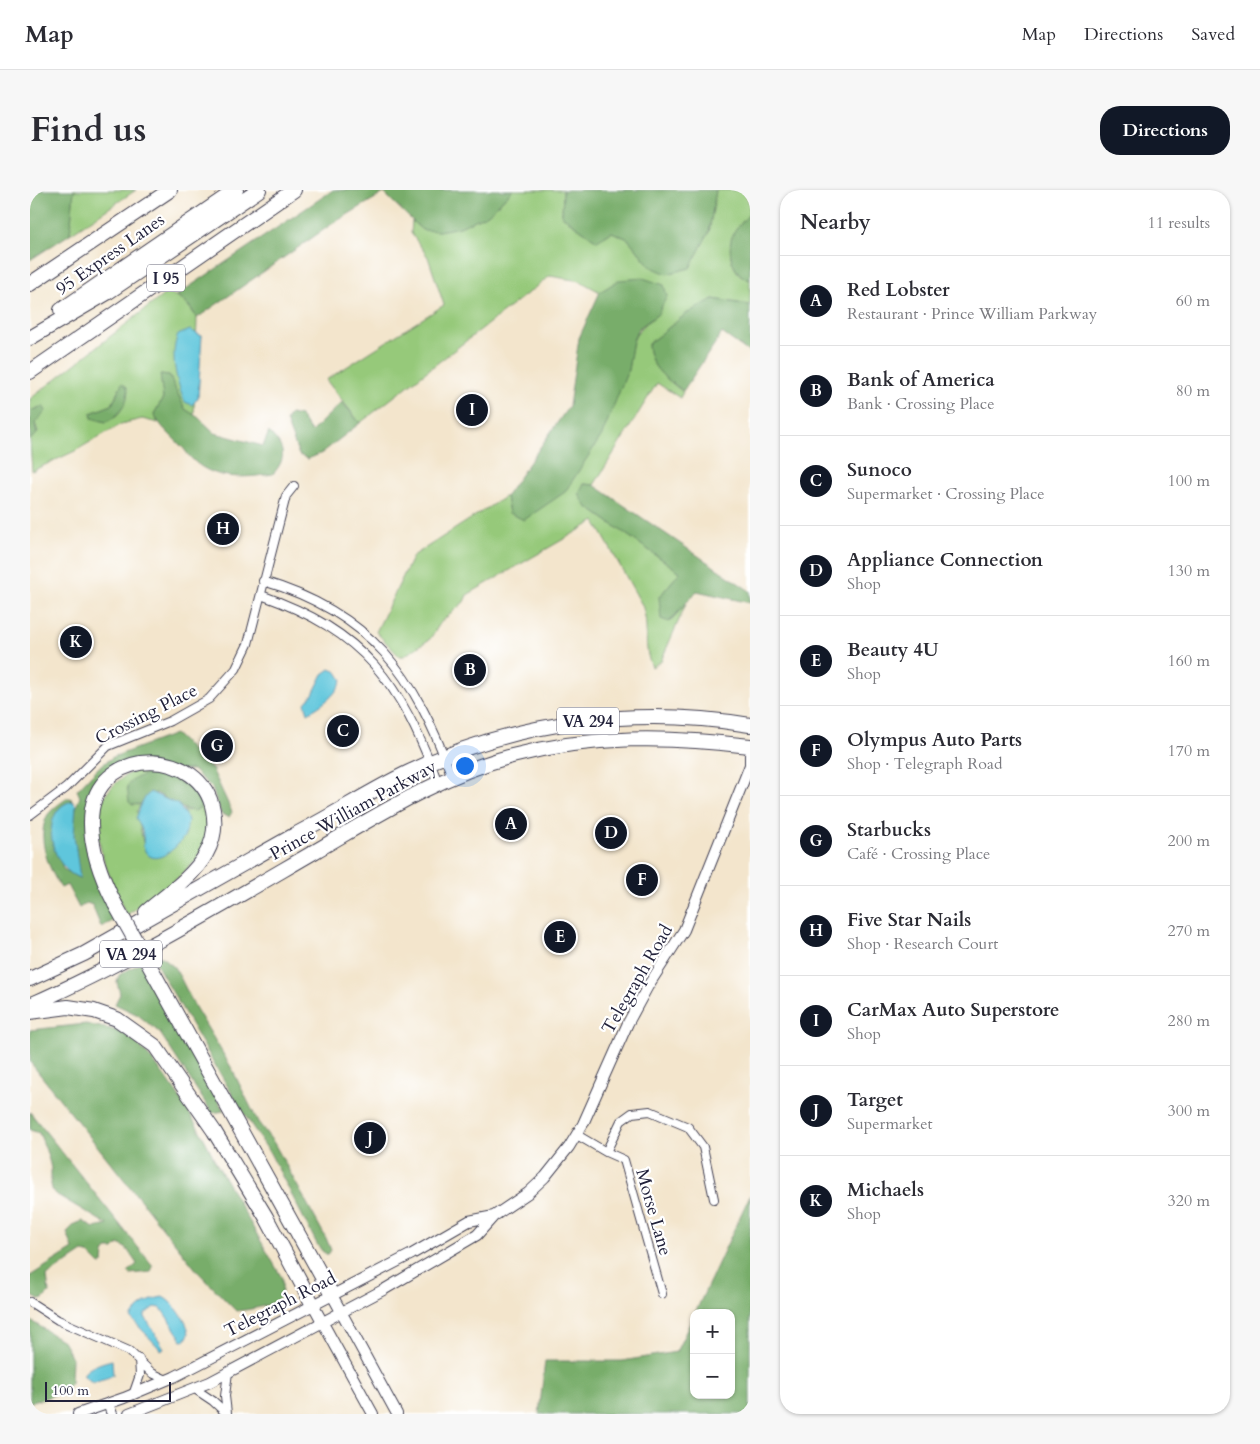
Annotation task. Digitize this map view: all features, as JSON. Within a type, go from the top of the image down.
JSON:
[{"type":"highway","points":[[30,284],[170,190]]},
{"type":"highway","name":"95 Express Lanes","points":[[30,332],[236,190]]},
{"type":"highway","points":[[30,338],[107,293],[259,190]]},
{"type":"highway","name":"I 95","points":[[30,372],[294,190]]},
{"type":"highway","points":[[30,278],[77,252]]},
{"type":"highway","name":"Prince William Parkway","points":[[30,979],[84,954],[407,773],[445,757],[501,738],[589,720],[672,717],[750,725]]},
{"type":"highway","name":"Prince William Parkway","points":[[30,1005],[89,977],[191,922],[415,794],[452,777],[511,756],[554,747],[615,739],[672,738],[750,746]]},
{"type":"highway","points":[[121,933],[182,881],[199,863],[212,842],[214,817],[209,798],[197,779],[178,766],[156,761],[125,767],[107,780],[96,798],[91,819],[93,838],[103,878],[115,904],[152,972],[332,1295]]},
{"type":"highway","points":[[30,1012],[68,1007],[94,1011],[124,1023],[155,1046],[218,1138],[266,1218],[312,1305]]},
{"type":"main road","name":"Telegraph Road","points":[[129,1414],[195,1389],[342,1313],[477,1235],[494,1216],[522,1198],[545,1177],[577,1135],[591,1109],[628,1023],[689,920],[750,765],[750,755]]},
{"type":"main road","name":"Telegraph Road","points":[[78,1414],[167,1380],[332,1295],[469,1221],[494,1216]]},
{"type":"main road","points":[[332,1295],[397,1414]]},
{"type":"main road","points":[[312,1305],[373,1414]]},
{"type":"main road","points":[[108,1404],[112,1414]]},
{"type":"street","name":"Crossing Place","points":[[30,815],[66,788],[108,746],[199,707],[220,689],[244,655],[286,496],[294,486]]},
{"type":"street","points":[[264,581],[286,588],[321,604],[354,625],[375,642],[414,689],[429,718],[452,777]]},
{"type":"street","points":[[260,595],[293,607],[317,619],[363,653],[400,696],[412,719],[438,783]]},
{"type":"street","points":[[606,1152],[621,1121],[632,1113],[650,1111],[688,1127],[703,1147],[714,1199]]},
{"type":"street","name":"Morse Lane","points":[[577,1135],[624,1160],[662,1294]]},
{"type":"street","points":[[30,1302],[73,1328],[123,1347],[155,1375],[167,1380]]},
{"type":"street","points":[[133,1394],[140,1375],[138,1359]]},
{"type":"street","points":[[227,1414],[225,1396],[228,1372]]},
{"type":"street","points":[[195,1389],[213,1400],[227,1414]]},
{"type":"green space","points":[[30,190],[74,190],[70,234],[30,260]]},
{"type":"green space","points":[[74,190],[136,190],[70,234]]},
{"type":"green space","points":[[333,190],[513,190],[488,214],[460,227],[439,231],[422,230],[384,193],[332,224],[197,318],[190,307],[177,295]]},
{"type":"green space","points":[[513,190],[563,190],[562,216],[597,241],[612,232],[628,239],[651,267],[709,232],[716,190],[742,190],[749,203],[749,217],[735,231],[732,237],[731,252],[734,267],[743,277],[750,280],[750,305],[713,299],[686,314],[648,344],[649,353],[655,366],[683,392],[680,398],[657,383],[594,485],[584,484],[586,506],[680,572],[659,597],[669,622],[686,604],[661,661],[652,667],[647,652],[646,620],[642,605],[595,521],[467,595],[464,602],[441,622],[430,639],[404,656],[399,656],[376,632],[413,556],[506,496],[509,513],[628,370],[633,343],[638,332],[658,314],[620,280],[600,292],[580,281],[550,276],[360,423],[326,380],[444,305],[428,257],[411,233],[412,221],[422,230],[488,214]]},
{"type":"green space","points":[[563,190],[716,190],[709,232],[690,268],[667,274],[651,267],[628,239],[612,232],[597,241],[562,216]]},
{"type":"green space","points":[[750,208],[750,280],[743,277],[734,266],[730,244],[735,230],[746,218]]},
{"type":"green space","points":[[643,278],[664,285],[667,296],[658,314],[639,328],[633,340],[628,370],[602,435],[565,492],[524,520],[509,513],[506,496],[569,406],[579,338],[600,292],[619,280]]},
{"type":"green space","points":[[166,293],[176,296],[188,305],[197,318],[194,415],[185,409],[169,375],[161,374],[163,398],[154,414],[158,423],[142,419],[121,424],[75,451],[32,471],[30,440],[38,432],[35,423],[43,406],[30,411],[30,399]],"holes":[[[119,388],[128,390],[124,405],[115,417],[106,422],[92,418],[91,413],[112,405]]]},
{"type":"green space","points":[[713,299],[750,305],[750,353],[722,333],[683,391],[665,377],[655,366],[649,353],[648,344],[686,314]]},
{"type":"green space","points":[[160,374],[169,375],[185,409],[199,418],[215,433],[263,446],[269,432],[278,442],[282,452],[281,462],[273,474],[241,477],[221,475],[211,472],[193,460],[156,419],[154,414],[163,398]]},
{"type":"green space","points":[[122,383],[127,387],[127,398],[119,412],[106,422],[92,418],[91,413],[112,405]]},
{"type":"green space","points":[[342,402],[360,423],[322,453],[308,459],[299,455],[286,421],[290,414],[300,416],[311,432]]},
{"type":"green space","points":[[43,406],[46,411],[35,423],[37,434],[30,440],[30,411]]},
{"type":"green space","points":[[584,484],[594,485],[750,591],[750,603],[697,591],[669,622],[661,619],[659,597],[680,572],[586,506],[579,494]]},
{"type":"green space","points":[[175,734],[212,769],[232,812],[229,817],[221,814],[212,788],[193,770],[116,769],[88,818],[117,919],[101,927],[92,905],[87,903],[79,908],[67,885],[61,888],[52,872],[43,844],[44,825],[47,816],[67,798],[71,798],[72,801],[63,805],[57,812],[54,820],[55,840],[63,869],[79,878],[74,827],[76,806],[80,797],[77,790],[99,767],[113,757]]},
{"type":"green space","points":[[142,767],[178,772],[202,793],[210,825],[200,857],[163,892],[126,915],[102,853],[98,832],[99,813],[105,796],[119,780]],"holes":[[[162,773],[188,787],[202,802],[188,811],[183,809],[185,813],[143,842],[137,811],[141,804],[137,805],[147,774]]]},
{"type":"green space","points":[[162,773],[188,787],[202,802],[199,808],[195,811],[182,808],[156,793],[143,800],[141,804],[132,805],[129,802],[127,786],[134,779],[143,775]]},
{"type":"green space","points":[[158,957],[162,957],[174,967],[180,977],[195,1007],[231,1067],[258,1122],[274,1143],[326,1238],[331,1250],[328,1255],[317,1244],[270,1153],[242,1111],[159,969],[156,963]]},
{"type":"green space","points":[[142,962],[224,1111],[212,1113],[160,1033],[138,1015],[115,1004],[120,994],[117,982],[119,975]]},
{"type":"green space","points":[[86,1024],[120,1032],[135,1042],[176,1091],[200,1130],[215,1161],[282,1278],[281,1295],[274,1302],[261,1307],[236,1311],[198,1272],[30,1062],[30,1030]]},
{"type":"green space","points":[[30,1112],[153,1266],[151,1272],[130,1274],[128,1272],[137,1264],[127,1249],[119,1244],[114,1249],[107,1249],[104,1253],[103,1263],[100,1265],[88,1253],[83,1252],[47,1276],[49,1293],[43,1299],[39,1300],[30,1295],[30,1276],[73,1249],[67,1232],[75,1224],[83,1221],[94,1228],[108,1225],[54,1193],[51,1186],[50,1164],[44,1144],[39,1133],[30,1130]]},
{"type":"green space","points":[[750,1195],[750,1414],[539,1414],[545,1361],[622,1361],[676,1352],[690,1323],[690,1399],[735,1399],[735,1309],[697,1309]]},
{"type":"green space","points":[[30,1320],[64,1342],[72,1358],[71,1383],[63,1392],[30,1403]]},
{"type":"water","points":[[190,330],[202,336],[198,398],[192,405],[185,402],[179,386],[174,360],[175,343],[178,335]]},
{"type":"water","points":[[330,669],[337,672],[342,680],[339,686],[328,700],[308,713],[305,703],[313,694],[323,674]]},
{"type":"water","points":[[150,792],[179,805],[188,820],[185,835],[178,845],[166,854],[155,858],[149,856],[144,849],[142,831],[136,818],[143,800]]},
{"type":"water","points":[[72,801],[76,805],[74,835],[80,878],[61,863],[55,852],[52,840],[52,827],[55,816],[61,807]]},
{"type":"water","points":[[163,1297],[172,1303],[180,1313],[189,1334],[185,1341],[182,1340],[161,1308],[154,1307],[145,1314],[145,1317],[164,1348],[161,1350],[131,1318],[144,1304]]},
{"type":"water","points":[[112,1360],[113,1375],[93,1383],[83,1375],[92,1367]]},
{"type":"place","name":"CarMax Auto Superstore","points":[[472,410]]},
{"type":"place","name":"Five Star Nails","points":[[223,529]]},
{"type":"place","name":"Michaels","points":[[76,642]]},
{"type":"place","name":"Bank of America","points":[[470,670]]},
{"type":"place","name":"Sunoco","points":[[343,731]]},
{"type":"place","name":"Starbucks","points":[[217,746]]},
{"type":"place","name":"Red Lobster","points":[[511,824]]},
{"type":"place","name":"Appliance Connection","points":[[611,833]]},
{"type":"place","name":"Olympus Auto Parts","points":[[642,880]]},
{"type":"place","name":"Beauty 4U","points":[[560,937]]},
{"type":"place","name":"Target","points":[[370,1138]]}]
